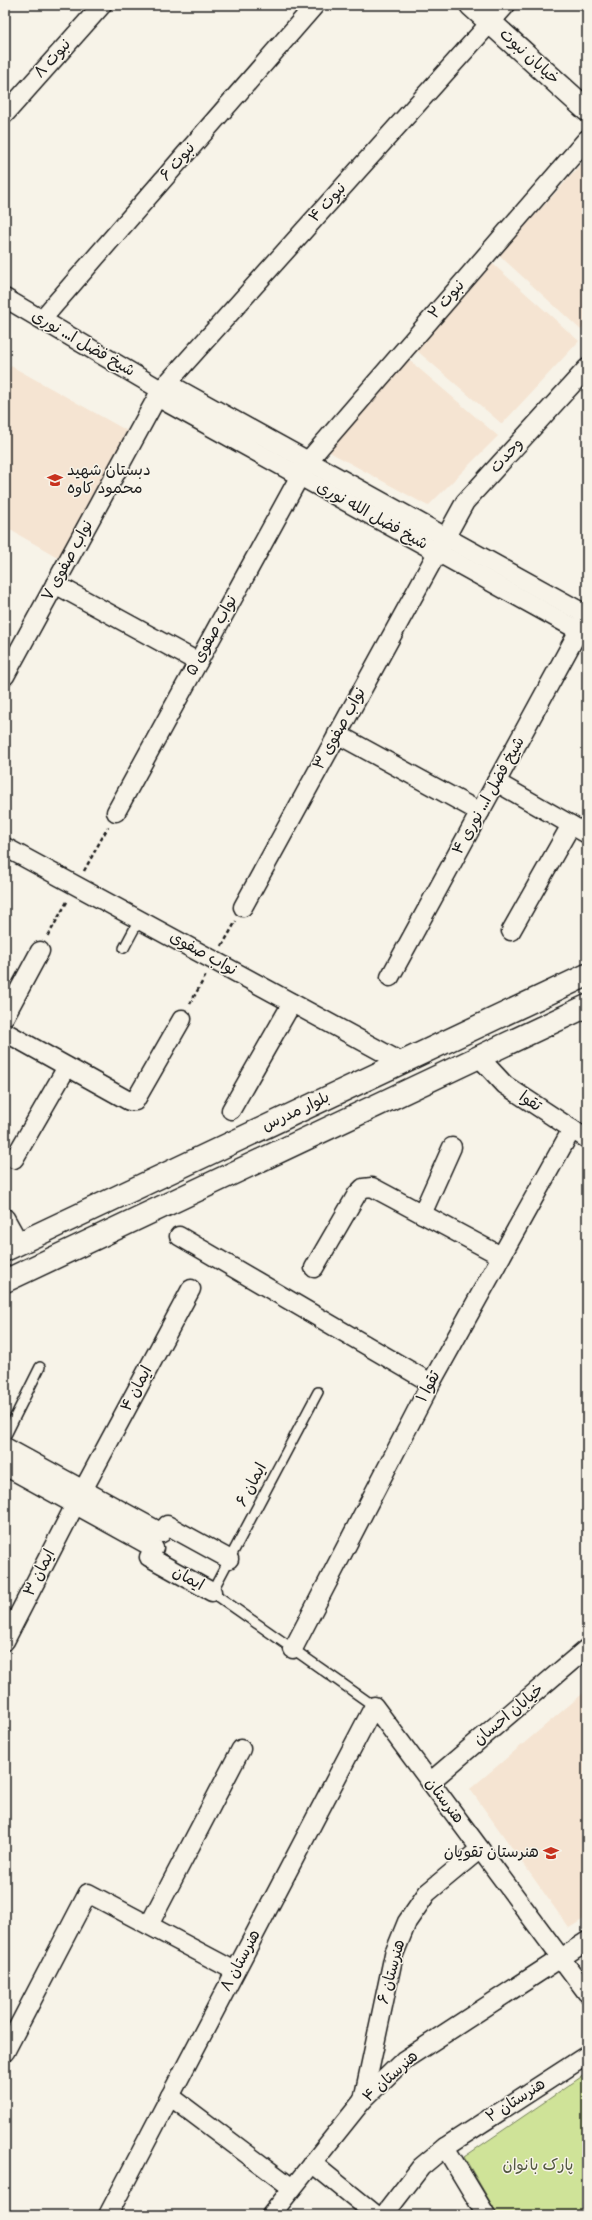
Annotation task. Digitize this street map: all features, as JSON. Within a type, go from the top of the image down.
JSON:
[{"type":"main road","name":"خیابان نبوت","points":[[471,5],[587,110]]},
{"type":"main road","name":"بلوار مدرس","points":[[12,1246],[587,975]]},
{"type":"main road","name":"بلوار مدرس","points":[[5,1280],[587,1006]]},
{"type":"street","name":"نبوت ۸","points":[[5,114],[102,5]]},
{"type":"street","name":"نبوت ۶","points":[[42,319],[315,5]]},
{"type":"street","name":"نبوت ۴","points":[[162,390],[506,5]]},
{"type":"street","name":"نبوت ۲","points":[[304,468],[587,139]]},
{"type":"street","name":"شیخ فضل ا... نوری","points":[[5,298],[162,390]]},
{"type":"street","name":"وحدت","points":[[441,544],[465,502],[587,368]]},
{"type":"street","name":"شیخ فضل الله نوری","points":[[162,390],[441,544],[584,617]]},
{"type":"street","name":"نواب صفوی ۷","points":[[5,676],[162,390]]},
{"type":"street","name":"نواب صفوی ۵","points":[[116,812],[304,468]]},
{"type":"street","name":"نواب صفوی ۳","points":[[243,907],[441,544]]},
{"type":"street","points":[[55,584],[198,662]]},
{"type":"street","name":"شیخ فضل ا... نوری ۴","points":[[390,977],[584,617]]},
{"type":"street","points":[[337,734],[480,812]]},
{"type":"street","points":[[496,782],[587,834]]},
{"type":"street","points":[[511,931],[570,825]]},
{"type":"street","name":"نواب صفوی","points":[[5,847],[401,1062]]},
{"type":"street","points":[[5,1016],[40,951]]},
{"type":"street","points":[[231,1110],[292,1003]]},
{"type":"street","points":[[5,1032],[129,1101],[135,1102],[182,1019]]},
{"type":"street","name":"تقوا","points":[[479,1057],[505,1085],[587,1139]]},
{"type":"street","points":[[14,1159],[67,1067]]},
{"type":"street","name":"تقوا ۱","points":[[293,1649],[431,1383],[572,1129]]},
{"type":"street","points":[[422,1214],[452,1147]]},
{"type":"street","points":[[314,1268],[357,1194],[363,1188],[372,1187],[501,1256]]},
{"type":"street","points":[[5,1218],[12,1246]]},
{"type":"street","points":[[179,1236],[431,1383]]},
{"type":"street","name":"ایمان ۴","points":[[79,1497],[192,1289]]},
{"type":"street","points":[[5,1447],[79,1497],[158,1541],[167,1525],[230,1559]]},
{"type":"street","points":[[5,1466],[79,1497]]},
{"type":"street","name":"ایمان ۳","points":[[5,1641],[79,1497]]},
{"type":"street","name":"ایمان","points":[[158,1541],[149,1557],[212,1592]]},
{"type":"street","name":"خیابان احسان","points":[[430,1782],[587,1648]]},
{"type":"street","name":"هنرستان","points":[[374,1706],[587,1993]]},
{"type":"street","name":"هنرستان ۸","points":[[108,2215],[374,1706]]},
{"type":"street","points":[[149,1925],[241,1749]]},
{"type":"street","name":"هنرستان ۶","points":[[363,2100],[394,1954],[407,1922],[427,1893],[480,1849]]},
{"type":"street","points":[[5,2052],[88,1893],[236,1971]]},
{"type":"street","name":"هنرستان ۴","points":[[271,2215],[363,2100],[404,2060],[587,1941]]},
{"type":"street","name":"هنرستان ۲","points":[[384,2215],[421,2167],[445,2147],[587,2055]]},
{"type":"street","points":[[170,2096],[292,2188]]},
{"type":"street","points":[[445,2147],[486,2215]]},
{"type":"street","points":[[312,2163],[376,2215]]},
{"type":"lane","points":[[124,948],[139,920]]},
{"type":"lane","points":[[5,1437],[40,1367]]},
{"type":"lane","name":"ایمان ۶","points":[[212,1592],[318,1392]]},
{"type":"lane","name":"ایمان","points":[[212,1592],[374,1706]]},
{"type":"shaded area","points":[[587,158],[587,323],[581,330],[499,255]]},
{"type":"shaded area","points":[[493,264],[579,341],[502,424],[415,349]]},
{"type":"shaded area","points":[[409,360],[498,436],[428,506],[324,449]]},
{"type":"shaded area","name":"دبستان شهید محمود کاوه","points":[[11,366],[131,433],[61,559],[5,527],[5,377]]},
{"type":"shaded area","name":"هنرستان تقویان","points":[[587,1690],[587,1917],[569,1928],[470,1789]]},
{"type":"green space","name":"پارک بانوان","points":[[587,2073],[587,2215],[498,2215],[464,2157]]},
{"type":"place","name":"دبستان شهید محمود کاوه","points":[[55,480]]},
{"type":"place","name":"هنرستان تقویان","points":[[551,1853]]}]
